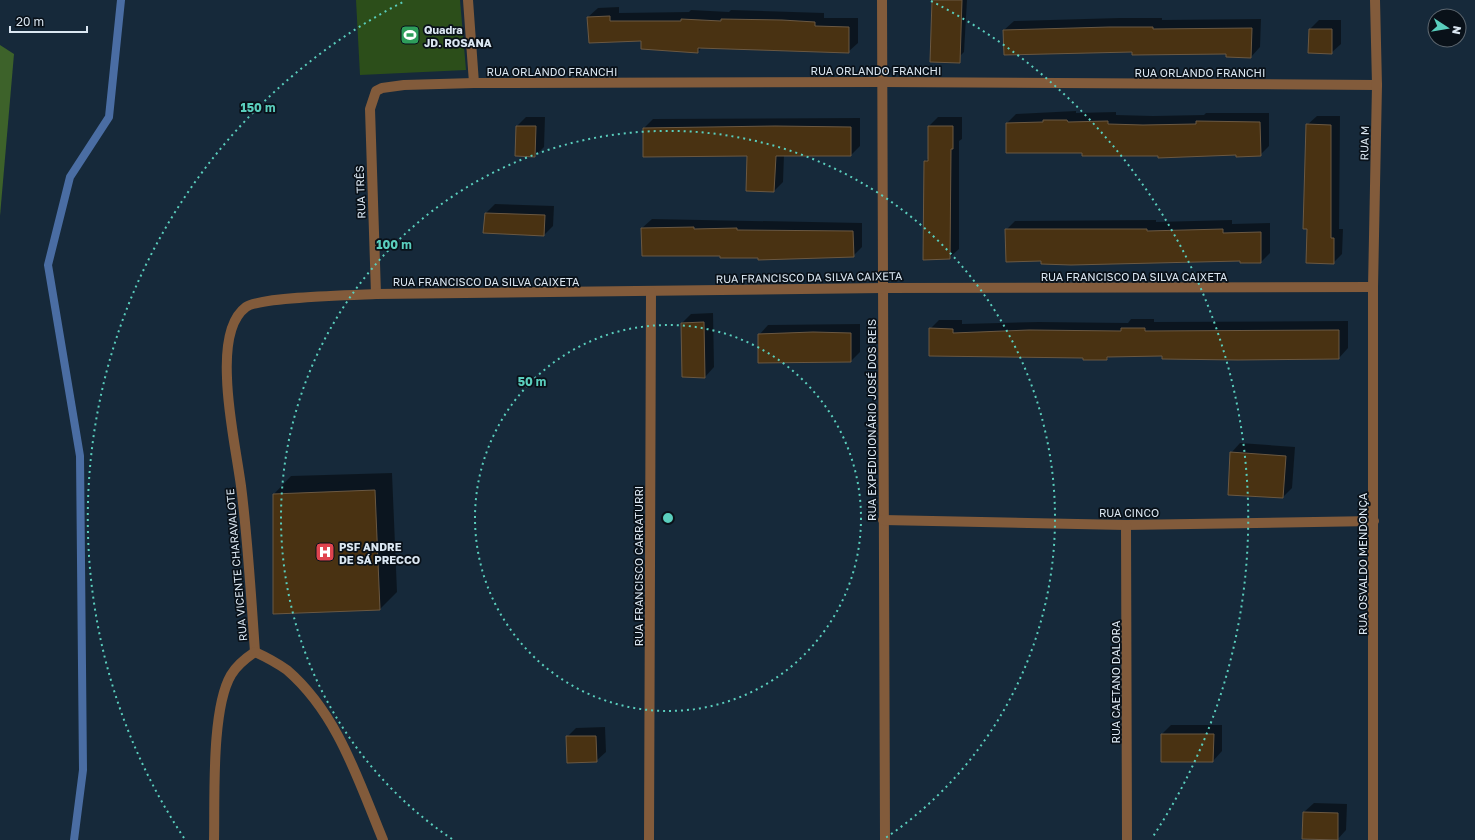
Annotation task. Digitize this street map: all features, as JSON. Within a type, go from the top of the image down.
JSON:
[{"type":"street","points":[[468,0],[474,83]]},
{"type":"street","name":"RUA EXPEDICIONÁRIO JOSÉ DOS REIS","points":[[882,0],[881,82],[885,840]]},
{"type":"street","name":"RUA M","points":[[1373,287],[1377,84],[1375,0]]},
{"type":"street","name":"RUA ORLANDO FRANCHI","points":[[376,91],[382,88],[404,85],[474,83],[881,82],[1377,84]]},
{"type":"street","name":"RUA TRÊS","points":[[376,91],[371,104],[370,134],[376,294]]},
{"type":"street","name":"RUA FRANCISCO DA SILVA CAIXETA","points":[[247,306],[294,299],[376,294],[651,292],[883,288],[1373,287]]},
{"type":"street","name":"RUA OSVALDO MENDONÇA","points":[[1373,287],[1373,840]]},
{"type":"street","name":"RUA FRANCISCO CARRATURRI","points":[[650,840],[651,292]]},
{"type":"street","name":"RUA VICENTE CHARAVALOTE","points":[[214,840],[216,743],[224,690],[238,666],[255,652],[247,542],[226,377],[229,340],[238,316],[247,306]]},
{"type":"street","name":"RUA CINCO","points":[[883,520],[1126,525],[1374,521]]},
{"type":"street","name":"RUA CAETANO DALORA","points":[[1126,525],[1127,840]]},
{"type":"street","points":[[255,652],[286,670],[322,707],[341,740],[383,840]]},
{"type":"green space","name":"Quadra JD. ROSANA","points":[[356,0],[460,0],[466,70],[360,75]]},
{"type":"green space","points":[[0,45],[14,54],[0,216]]},
{"type":"building","points":[[932,0],[962,0],[960,63],[930,62]]},
{"type":"building","points":[[610,16],[610,21],[681,21],[681,19],[721,21],[721,19],[782,20],[815,22],[815,26],[849,27],[849,53],[698,48],[698,53],[641,49],[641,41],[589,43],[587,17]]},
{"type":"building","points":[[1153,27],[1153,29],[1252,28],[1251,58],[1226,57],[1226,54],[1132,55],[1132,52],[1004,55],[1003,30]]},
{"type":"building","points":[[1309,29],[1332,29],[1332,54],[1308,53]]},
{"type":"building","points":[[1043,120],[1067,120],[1068,122],[1108,121],[1108,124],[1143,125],[1196,124],[1196,121],[1260,122],[1261,156],[1236,157],[1236,155],[1158,158],[1158,156],[1082,156],[1082,153],[1006,153],[1006,123],[1043,122]]},
{"type":"building","points":[[1306,124],[1331,125],[1331,238],[1334,238],[1334,264],[1306,263],[1307,229],[1303,229]]},
{"type":"building","points":[[516,126],[536,126],[535,157],[515,156]]},
{"type":"building","points":[[775,126],[851,127],[851,156],[776,156],[774,192],[746,191],[747,156],[643,157],[643,128]]},
{"type":"building","points":[[928,126],[953,126],[953,149],[951,149],[950,259],[923,260],[924,161],[928,161]]},
{"type":"building","points":[[485,213],[545,215],[544,236],[483,233]]},
{"type":"building","points":[[694,227],[694,229],[737,228],[737,230],[853,231],[854,257],[758,260],[758,258],[720,258],[720,256],[642,256],[641,228]]},
{"type":"building","points":[[1005,229],[1147,229],[1147,231],[1223,229],[1223,233],[1261,232],[1261,263],[1240,263],[1240,261],[1071,265],[1041,264],[1041,261],[1006,262]]},
{"type":"building","points":[[704,322],[705,378],[682,377],[681,323]]},
{"type":"building","points":[[929,328],[953,329],[953,333],[1029,330],[1121,331],[1121,328],[1145,328],[1145,331],[1339,330],[1339,359],[1162,359],[1162,356],[1107,357],[1107,360],[1083,360],[1083,358],[929,356]]},
{"type":"building","points":[[813,332],[851,333],[851,362],[758,363],[758,334]]},
{"type":"building","points":[[1230,452],[1286,456],[1283,498],[1228,495]]},
{"type":"building","name":"PSF ANDRE DE SÁ PRECCO","points":[[375,490],[380,610],[273,614],[273,494]]},
{"type":"building","points":[[1161,734],[1214,734],[1213,762],[1161,762]]},
{"type":"building","points":[[566,736],[596,736],[597,762],[567,763]]},
{"type":"building","points":[[1303,812],[1338,813],[1338,840],[1302,839]]},
{"type":"waterway","points":[[74,840],[83,770],[80,456],[48,265],[70,177],[109,117],[121,0]]},
{"type":"place","name":"Quadra JD. ROSANA","points":[[410,35]]},
{"type":"place","name":"PSF ANDRE DE SÁ PRECCO","points":[[325,552]]}]
